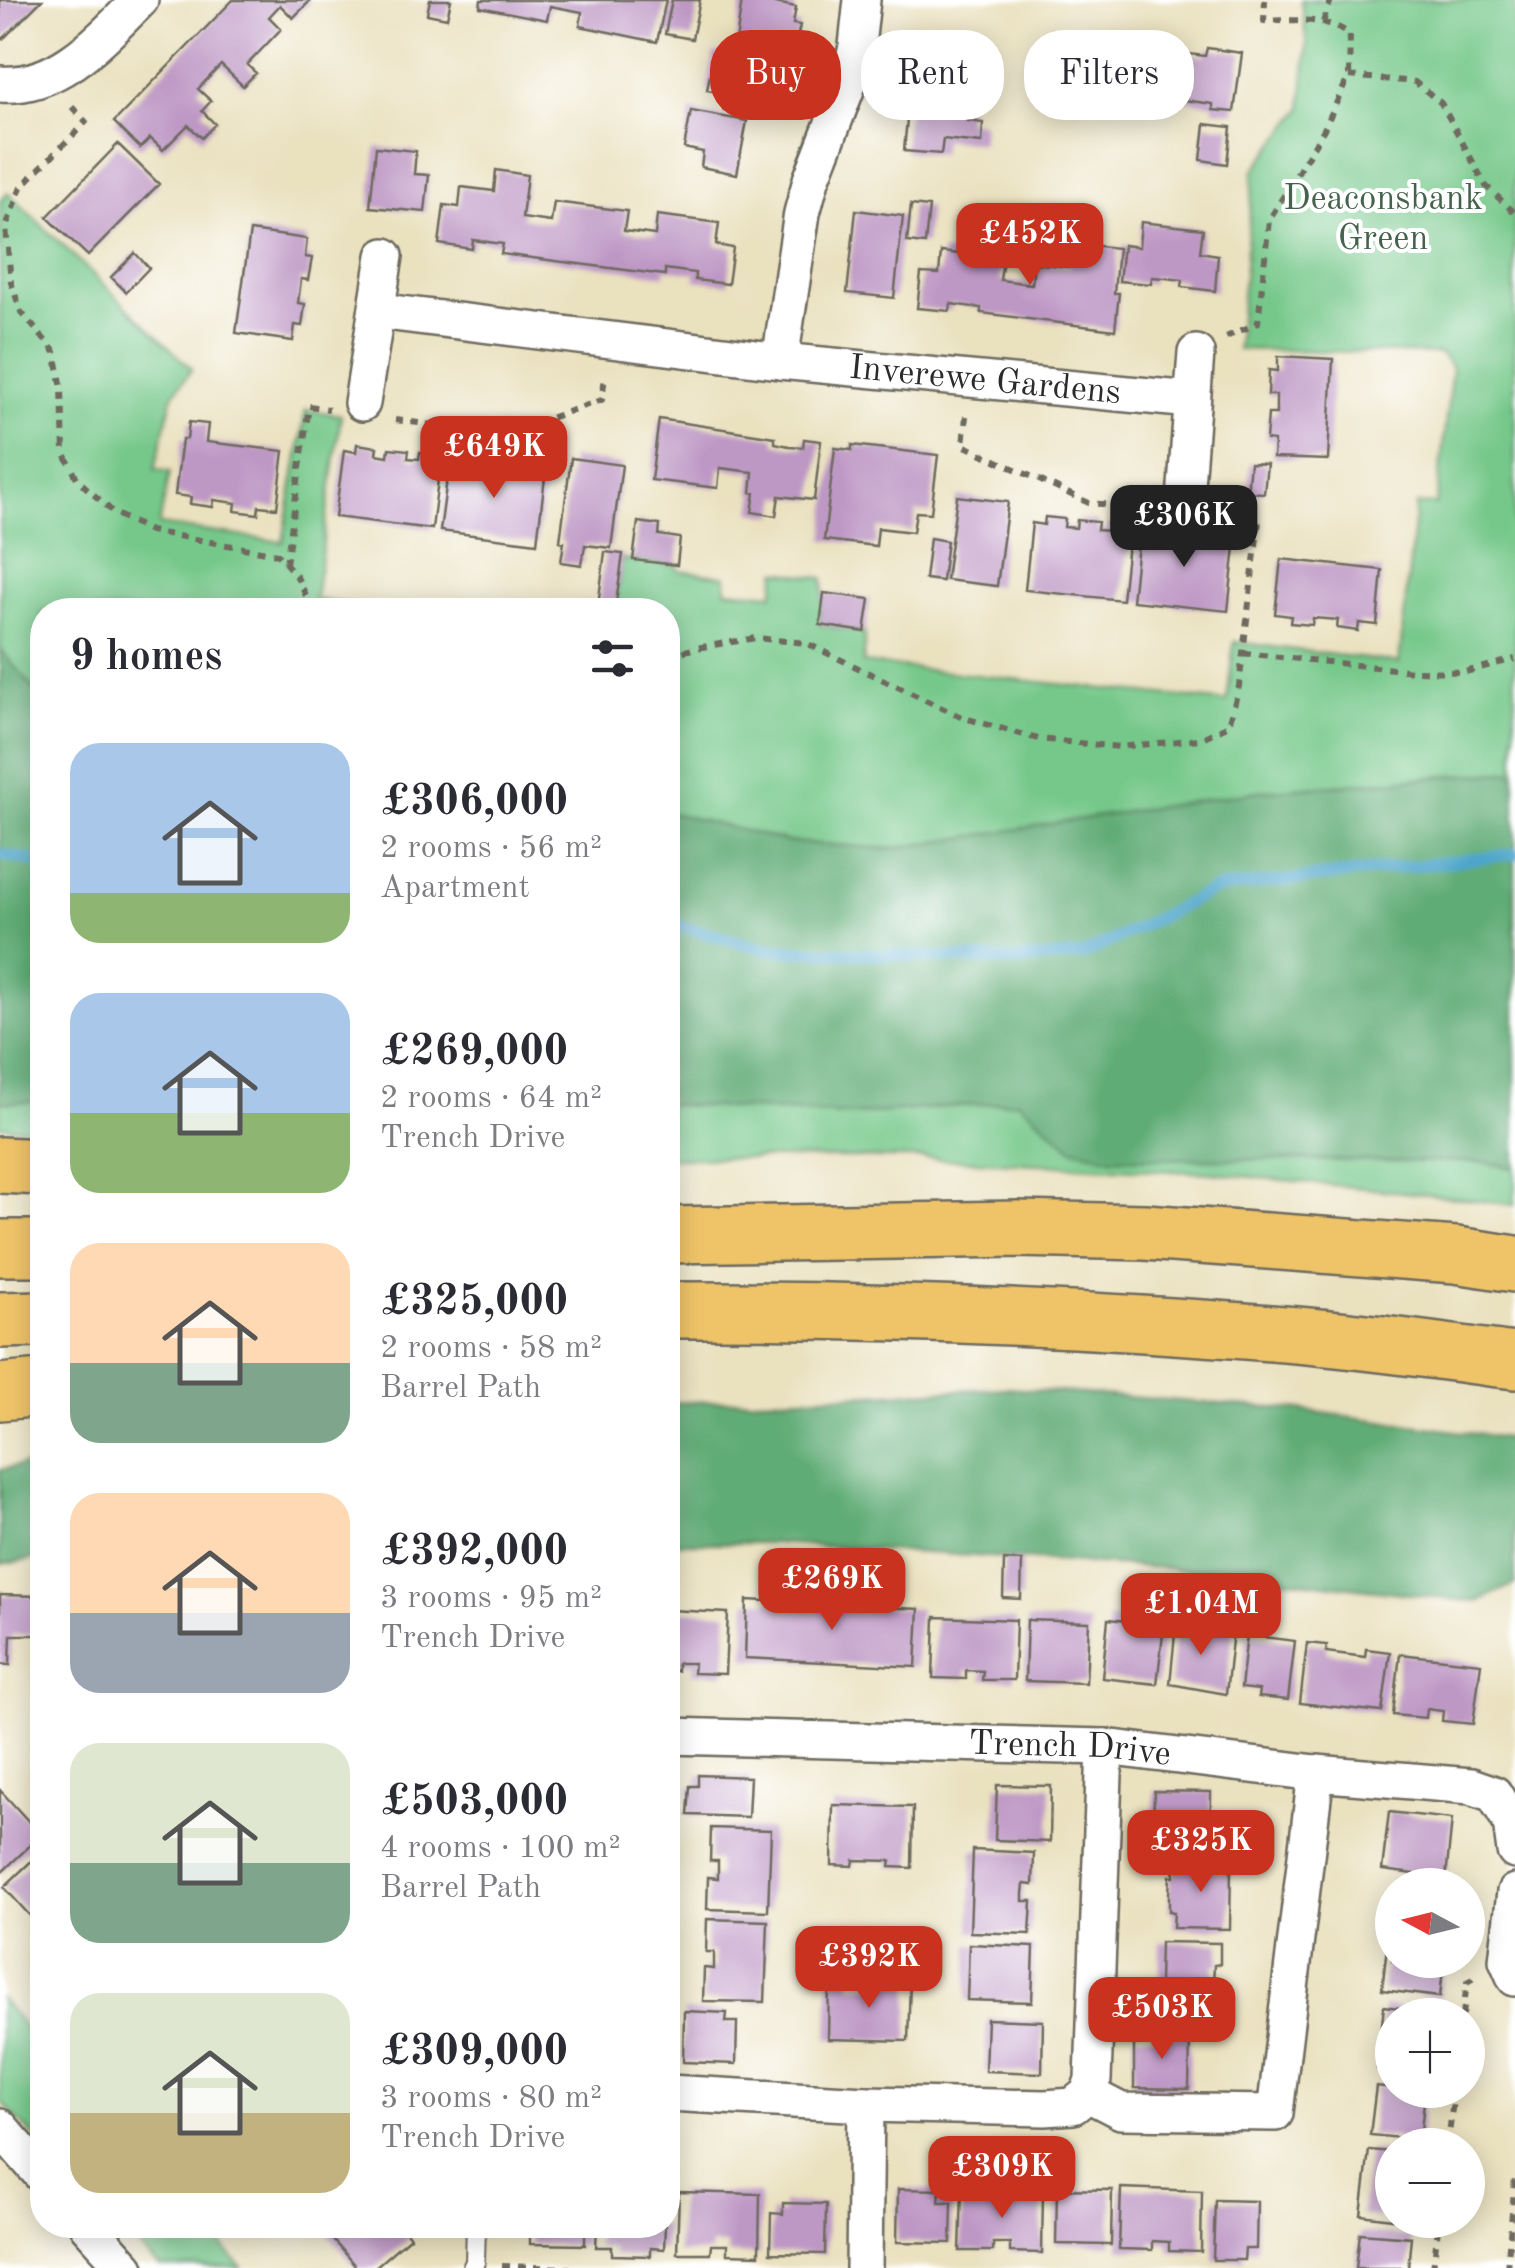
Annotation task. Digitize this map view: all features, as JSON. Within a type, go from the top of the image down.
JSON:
[{"type":"highway","points":[[0,1164],[30,1167]]},
{"type":"highway","points":[[680,1207],[1145,1232],[1456,1255],[1515,1264]]},
{"type":"highway","points":[[680,1235],[1017,1228]]},
{"type":"highway","points":[[0,1248],[30,1248]]},
{"type":"highway","points":[[680,1310],[958,1314],[1299,1335],[1515,1361]]},
{"type":"highway","points":[[680,1335],[958,1314]]},
{"type":"highway","points":[[0,1320],[30,1319]]},
{"type":"highway","points":[[0,1392],[30,1389]]},
{"type":"street","points":[[0,84],[19,85],[63,68],[98,42],[140,0]]},
{"type":"street","points":[[780,361],[802,213],[849,82],[862,0]]},
{"type":"street","points":[[360,411],[385,256]]},
{"type":"street","name":"Inverewe Gardens","points":[[377,311],[780,361],[1192,400]]},
{"type":"street","points":[[1185,505],[1196,354]]},
{"type":"street","name":"Trench Drive","points":[[680,1736],[1105,1748],[1316,1774],[1471,1786],[1494,1794],[1511,1822],[1515,1850]]},
{"type":"street","points":[[680,2095],[1044,2108],[1072,2106],[1088,2094],[1094,2080],[1105,1748]]},
{"type":"street","points":[[1088,2094],[1121,2110],[1275,2114],[1316,1774]]},
{"type":"street","points":[[1515,1892],[1507,1960],[1515,1978]]},
{"type":"street","points":[[864,2268],[866,2104]]},
{"type":"street","points":[[0,2127],[30,2161]]},
{"type":"street","points":[[99,2238],[126,2268]]},
{"type":"lane","points":[[474,2265],[475,2238]]},
{"type":"path","points":[[1196,354],[1217,349],[1226,337],[1258,323],[1269,220],[1324,129],[1350,76],[1350,34],[1323,22],[1264,21],[1265,0]]},
{"type":"path","points":[[1323,22],[1331,0]]},
{"type":"path","points":[[44,76],[86,122],[21,187],[6,227],[11,282],[21,312],[56,352],[62,388],[64,452],[78,480],[114,513],[150,531],[277,554],[296,575],[307,598]]},
{"type":"path","points":[[1350,76],[1415,82],[1441,103],[1486,186],[1515,214]]},
{"type":"path","points":[[286,564],[309,406],[503,434],[602,400],[608,340]]},
{"type":"path","points":[[680,653],[756,638],[806,644],[961,717],[1038,739],[1119,747],[1200,739],[1228,725],[1239,686],[1260,520],[1185,505],[1088,503],[963,446],[970,378]]},
{"type":"path","points":[[1243,653],[1465,672],[1515,659]]},
{"type":"path","points":[[1507,2268],[1515,2179]]},
{"type":"path","points":[[1433,2268],[1437,2238]]},
{"type":"path","points":[[474,2265],[570,2268]]},
{"type":"green space","name":"Deaconsbank Green","points":[[1301,0],[1515,0],[1515,771],[1259,791],[1039,829],[891,849],[789,842],[680,816],[680,598],[617,598],[622,559],[726,576],[726,590],[773,594],[777,571],[823,578],[820,625],[865,632],[863,663],[1227,702],[1234,642],[1399,663],[1416,504],[1436,505],[1452,368],[1440,354],[1237,349],[1254,170],[1302,109],[1307,45]]},
{"type":"green space","points":[[8,193],[192,369],[173,395],[155,469],[170,472],[159,525],[283,542],[306,410],[341,415],[315,598],[30,598],[30,687],[0,650],[0,201]]},
{"type":"green space","points":[[0,649],[30,685],[30,1102],[0,1102]]},
{"type":"green space","points":[[1515,771],[1515,1168],[1483,1162],[1112,1158],[1072,1148],[1018,1101],[851,1115],[680,1105],[680,815],[789,842],[891,849],[1259,791]]},
{"type":"green space","points":[[1018,1101],[1072,1147],[1112,1158],[1483,1162],[1515,1168],[1515,1205],[1212,1173],[921,1158],[680,1158],[680,1105],[851,1115]]},
{"type":"green space","points":[[0,1102],[30,1102],[30,1129],[0,1126]]},
{"type":"green space","points":[[1006,1388],[1301,1410],[1515,1439],[1515,1584],[1477,1602],[1222,1572],[771,1543],[680,1543],[680,1402]]},
{"type":"green space","points":[[30,1464],[30,1560],[0,1564],[0,1470]]},
{"type":"green space","points":[[0,1999],[30,2033],[30,2132],[0,2101]]},
{"type":"green space","points":[[131,2238],[215,2238],[242,2268],[160,2268]]},
{"type":"building","points":[[0,0],[42,0],[3,39]]},
{"type":"building","points":[[233,0],[311,0],[293,18],[280,5],[269,17],[281,29],[247,65],[256,73],[243,86],[221,65],[198,89],[211,101],[202,111],[215,124],[202,138],[188,125],[163,150],[150,138],[140,148],[114,122]]},
{"type":"building","points":[[430,0],[451,0],[447,18],[427,14]]},
{"type":"building","points":[[481,0],[666,0],[657,42],[580,26],[582,12],[550,6],[547,20],[480,7]]},
{"type":"building","points":[[672,0],[700,0],[692,39],[665,34]]},
{"type":"building","points":[[742,0],[796,7],[793,24],[800,25],[799,30],[738,30]]},
{"type":"building","points":[[1207,48],[1242,53],[1234,112],[1213,110],[1213,104],[1194,101],[1194,55],[1205,56]]},
{"type":"building","points":[[691,111],[710,114],[710,120],[747,121],[737,174],[701,167],[703,152],[684,148]]},
{"type":"building","points":[[907,120],[983,123],[982,143],[943,139],[941,154],[904,151]]},
{"type":"building","points":[[1205,124],[1231,127],[1227,164],[1201,160]]},
{"type":"building","points":[[118,144],[159,184],[88,256],[47,217]]},
{"type":"building","points":[[376,147],[416,151],[414,174],[429,175],[425,212],[370,207]]},
{"type":"building","points":[[496,170],[527,175],[522,218],[551,222],[554,202],[627,211],[624,231],[655,235],[657,215],[719,223],[716,245],[733,248],[728,284],[695,280],[695,273],[665,269],[665,275],[501,254],[503,244],[473,240],[472,249],[439,244],[444,205],[459,207],[461,187],[494,191]]},
{"type":"building","points":[[911,205],[929,207],[925,244],[907,242]]},
{"type":"building","points":[[856,210],[903,216],[894,298],[847,293]]},
{"type":"building","points":[[1141,222],[1203,229],[1200,252],[1218,255],[1215,291],[1182,287],[1183,280],[1166,278],[1152,277],[1151,284],[1119,281],[1123,245],[1139,247]]},
{"type":"building","points":[[250,231],[307,239],[305,257],[312,258],[308,280],[301,279],[298,303],[305,304],[302,326],[295,325],[293,341],[236,333]]},
{"type":"building","points":[[1072,243],[1118,248],[1115,330],[981,313],[981,308],[951,304],[950,311],[917,308],[921,273],[939,274],[941,252],[1003,259],[1000,280],[1032,284],[1034,263],[1069,267]]},
{"type":"building","points":[[135,253],[149,268],[126,292],[111,277]]},
{"type":"building","points":[[1278,356],[1333,359],[1328,460],[1273,458],[1274,441],[1266,440],[1268,414],[1276,414],[1276,395],[1268,395],[1269,370],[1278,371]]},
{"type":"building","points":[[659,419],[775,437],[775,443],[789,446],[803,447],[804,439],[821,441],[814,500],[779,496],[776,516],[752,512],[753,472],[720,468],[718,488],[651,480]]},
{"type":"building","points":[[189,422],[208,424],[206,442],[284,451],[277,508],[259,506],[258,514],[235,511],[236,503],[214,500],[213,507],[190,504],[191,497],[175,495],[182,439],[187,439]]},
{"type":"building","points":[[357,444],[377,447],[376,454],[388,456],[389,448],[409,450],[408,458],[419,459],[420,452],[441,455],[432,529],[335,517],[344,450],[356,452]]},
{"type":"building","points":[[852,445],[938,455],[931,513],[916,512],[913,532],[878,528],[876,546],[824,540],[835,448],[852,450]]},
{"type":"building","points":[[571,458],[622,465],[611,548],[585,545],[582,565],[561,562],[564,542],[560,541]]},
{"type":"building","points":[[461,459],[482,461],[481,469],[493,470],[494,462],[514,465],[513,472],[524,474],[525,466],[546,469],[537,543],[440,531],[449,464],[461,466]]},
{"type":"building","points":[[1250,463],[1267,464],[1264,493],[1247,492]]},
{"type":"building","points":[[957,496],[1008,502],[997,586],[946,580]]},
{"type":"building","points":[[1045,517],[1065,519],[1064,527],[1076,528],[1077,520],[1098,522],[1097,530],[1108,531],[1108,523],[1130,525],[1122,600],[1025,590],[1032,523],[1044,525]]},
{"type":"building","points":[[638,522],[660,525],[659,535],[680,538],[677,565],[633,560]]},
{"type":"building","points":[[1151,528],[1172,530],[1171,538],[1183,539],[1184,531],[1204,533],[1203,540],[1214,542],[1215,534],[1236,537],[1228,611],[1132,601],[1139,535],[1150,536]]},
{"type":"building","points":[[930,538],[947,541],[942,581],[925,579]]},
{"type":"building","points":[[605,552],[623,554],[617,598],[599,598]]},
{"type":"building","points":[[1281,559],[1382,570],[1377,625],[1359,623],[1358,631],[1337,628],[1338,620],[1313,618],[1312,625],[1290,623],[1291,616],[1275,614]]},
{"type":"building","points":[[824,593],[870,599],[865,632],[820,625]]},
{"type":"building","points":[[1004,1560],[1022,1561],[1021,1599],[1003,1598]]},
{"type":"building","points":[[0,1595],[30,1596],[30,1635],[11,1635],[10,1665],[0,1664]]},
{"type":"building","points":[[747,1600],[919,1609],[916,1667],[745,1658]]},
{"type":"building","points":[[680,1611],[728,1613],[725,1674],[693,1673],[694,1663],[680,1663]]},
{"type":"building","points":[[935,1617],[1016,1620],[1014,1680],[982,1680],[983,1671],[966,1670],[966,1679],[933,1678]]},
{"type":"building","points":[[1108,1619],[1164,1625],[1157,1684],[1102,1678]]},
{"type":"building","points":[[1027,1620],[1089,1622],[1086,1683],[1025,1681]]},
{"type":"building","points":[[1176,1624],[1233,1631],[1226,1694],[1170,1684]]},
{"type":"building","points":[[1247,1635],[1295,1641],[1288,1700],[1258,1697],[1259,1690],[1241,1688]]},
{"type":"building","points":[[1307,1643],[1327,1645],[1326,1652],[1365,1657],[1366,1649],[1390,1652],[1382,1712],[1300,1703]]},
{"type":"building","points":[[1400,1654],[1481,1663],[1473,1724],[1442,1721],[1443,1711],[1427,1709],[1426,1718],[1393,1715]]},
{"type":"building","points":[[698,1775],[750,1777],[748,1817],[688,1815],[690,1786],[698,1786]]},
{"type":"building","points":[[997,1785],[1051,1786],[1050,1842],[995,1840]]},
{"type":"building","points":[[0,1790],[30,1823],[30,1845],[0,1874]]},
{"type":"building","points":[[1154,1791],[1211,1792],[1210,1845],[1153,1843]]},
{"type":"building","points":[[833,1805],[913,1807],[912,1868],[890,1867],[891,1861],[854,1860],[853,1866],[832,1865]]},
{"type":"building","points":[[1389,1812],[1452,1819],[1447,1868],[1382,1868]]},
{"type":"building","points":[[711,1828],[771,1830],[768,1911],[707,1909],[708,1877],[718,1878],[718,1861],[710,1861]]},
{"type":"building","points":[[973,1850],[1034,1853],[1033,1885],[1024,1884],[1023,1894],[1023,1901],[1032,1901],[1030,1934],[970,1932]]},
{"type":"building","points":[[1174,1861],[1231,1862],[1230,1929],[1173,1928],[1169,1894]]},
{"type":"building","points":[[30,1862],[30,1916],[4,1887]]},
{"type":"building","points":[[707,1919],[768,1921],[765,2002],[703,2001],[704,1968],[714,1969],[714,1952],[706,1952]]},
{"type":"building","points":[[1160,1942],[1220,1943],[1220,1964],[1214,1965],[1213,1983],[1213,2002],[1219,2002],[1218,2024],[1158,2022]]},
{"type":"building","points":[[969,1944],[1034,1947],[1032,2002],[967,2000]]},
{"type":"building","points":[[829,1978],[851,1979],[851,1985],[888,1986],[888,1980],[910,1981],[908,2041],[828,2039]]},
{"type":"building","points":[[1383,1978],[1442,1978],[1440,1997],[1382,1990]]},
{"type":"building","points":[[684,2011],[727,2013],[726,2022],[737,2022],[736,2064],[683,2062]]},
{"type":"building","points":[[987,2019],[1043,2021],[1042,2073],[985,2071]]},
{"type":"building","points":[[1134,2035],[1190,2036],[1189,2089],[1134,2088]]},
{"type":"building","points":[[1375,2094],[1375,2108],[1423,2108],[1421,2128],[1375,2128],[1375,2136],[1370,2135]]},
{"type":"building","points":[[1369,2150],[1375,2151],[1375,2217],[1361,2215]]},
{"type":"building","points":[[1121,2188],[1202,2191],[1201,2252],[1169,2251],[1169,2242],[1152,2241],[1152,2250],[1119,2249]]},
{"type":"building","points":[[898,2189],[940,2190],[939,2202],[952,2202],[951,2243],[897,2242]]},
{"type":"building","points":[[1057,2189],[1112,2190],[1111,2245],[1056,2244]]},
{"type":"building","points":[[962,2190],[1043,2192],[1042,2253],[1010,2252],[1010,2243],[993,2243],[993,2251],[960,2251]]},
{"type":"building","points":[[680,2192],[760,2194],[759,2255],[727,2254],[727,2245],[711,2245],[710,2253],[677,2253]]},
{"type":"building","points":[[1215,2200],[1257,2201],[1256,2249],[1245,2249],[1244,2260],[1213,2260]]},
{"type":"building","points":[[783,2203],[826,2204],[825,2254],[770,2253],[771,2213],[783,2214]]},
{"type":"building","points":[[1360,2233],[1375,2234],[1375,2238],[1411,2238],[1408,2268],[1356,2268]]},
{"type":"building","points":[[331,2238],[409,2238],[374,2268],[357,2268]]},
{"type":"building","points":[[530,2238],[585,2238],[585,2245],[530,2244]]},
{"type":"building","points":[[596,2238],[664,2238],[664,2249],[650,2248],[650,2256],[612,2255],[612,2247],[596,2247]]},
{"type":"waterway","points":[[0,854],[30,860]]},
{"type":"waterway","points":[[680,926],[766,949],[1014,961],[1083,955],[1216,889],[1515,854]]}]
